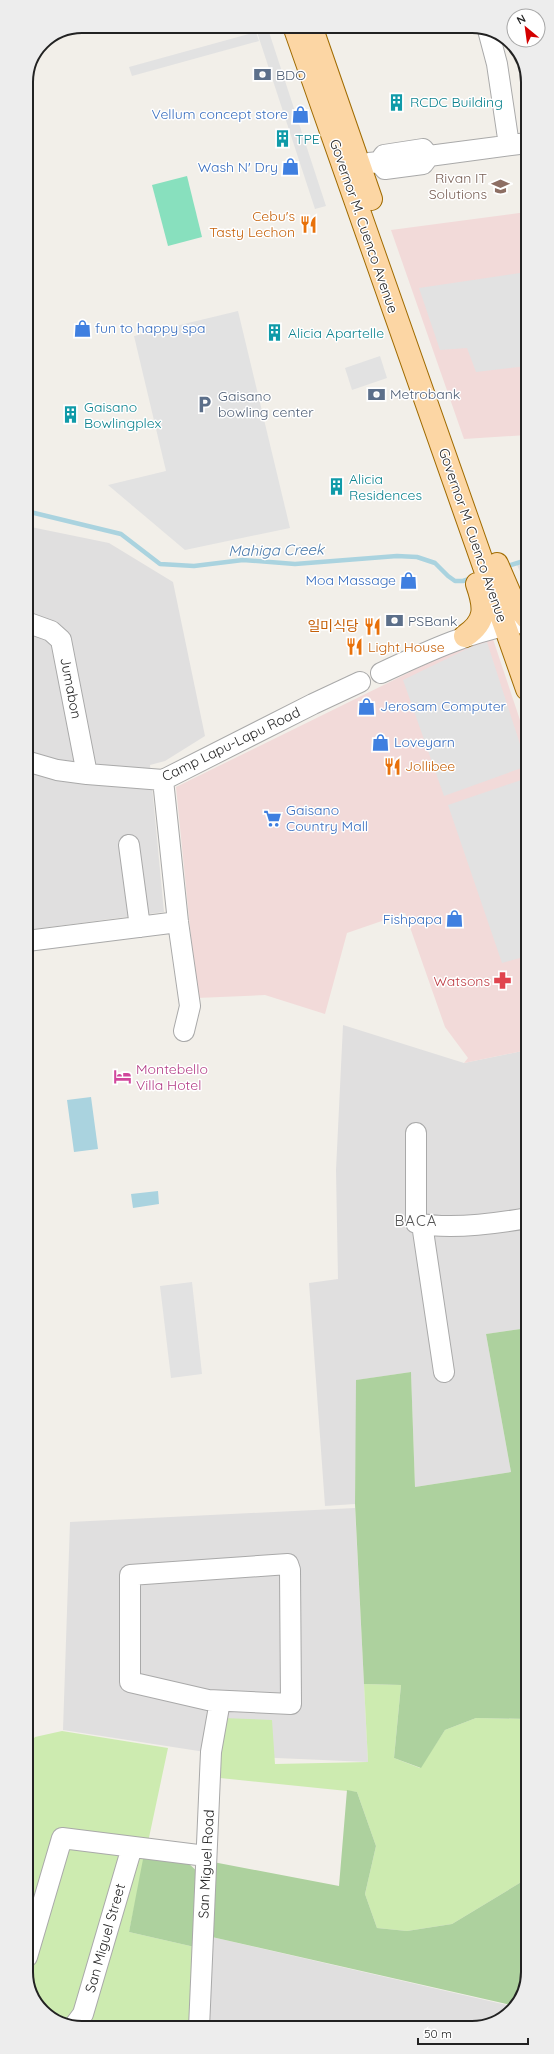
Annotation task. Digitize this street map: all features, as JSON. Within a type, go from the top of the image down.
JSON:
[{"type":"main road","name":"Governor M. Cuenco Avenue","points":[[283,33],[364,264],[411,359]]},
{"type":"main road","name":"Governor M. Cuenco Avenue","points":[[296,33],[471,534],[521,672]]},
{"type":"main road","name":"Governor M. Cuenco Avenue","points":[[314,33],[369,163],[411,359]]},
{"type":"main road","points":[[440,442],[471,534]]},
{"type":"main road","points":[[465,636],[477,626],[482,618],[483,609],[492,589],[513,600],[521,610]]},
{"type":"street","points":[[369,163],[385,169],[423,164],[429,156],[518,144],[490,37]]},
{"type":"street","points":[[381,673],[465,636],[504,625],[521,623]]},
{"type":"street","name":"Jumabon","points":[[33,625],[51,631],[61,640],[87,774]]},
{"type":"street","name":"Camp Lapu-Lapu Road","points":[[33,763],[57,770],[87,774],[163,780],[313,704],[360,682]]},
{"type":"street","points":[[163,780],[178,922],[190,1006],[184,1031]]},
{"type":"street","points":[[129,846],[140,927]]},
{"type":"street","points":[[33,940],[178,922]]},
{"type":"street","points":[[416,1133],[416,1223],[469,1225],[521,1219]]},
{"type":"street","points":[[422,1224],[444,1372]]},
{"type":"street","points":[[288,1564],[290,1570],[291,1704],[220,1701],[130,1682],[130,1575],[288,1564]]},
{"type":"street","name":"San Miguel Road","points":[[199,2021],[211,1752],[220,1701]]},
{"type":"street","points":[[33,1937],[62,1838],[206,1856]]},
{"type":"street","name":"San Miguel Street","points":[[78,2021],[83,2014],[132,1847]]},
{"type":"shaded area","points":[[252,33],[256,33],[259,41],[132,76],[129,67]]},
{"type":"shaded area","points":[[257,33],[269,33],[326,206],[315,209]]},
{"type":"shaded area","points":[[521,213],[521,435],[464,439],[391,230]]},
{"type":"shaded area","points":[[521,273],[521,367],[476,372],[467,348],[440,350],[419,288]]},
{"type":"shaded area","name":"Gaisano bowling center","points":[[238,311],[290,528],[185,550],[108,485],[166,471],[134,336]]},
{"type":"shaded area","points":[[380,356],[387,378],[352,390],[345,368]]},
{"type":"shaded area","points":[[33,527],[109,543],[173,582],[205,736],[165,761],[150,765],[164,912],[33,929]]},
{"type":"shaded area","points":[[521,564],[521,574],[517,565]]},
{"type":"shaded area","points":[[492,636],[521,723],[521,1051],[464,1063],[468,1058],[445,1027],[405,913],[347,933],[325,1014],[265,995],[197,998],[176,787],[467,644]]},
{"type":"shaded area","points":[[487,642],[521,747],[521,768],[444,796],[403,680],[471,647]]},
{"type":"shaded area","points":[[521,780],[521,958],[502,963],[448,805]]},
{"type":"shaded area","points":[[343,1025],[464,1063],[521,1051],[521,1329],[486,1334],[511,1472],[415,1487],[411,1372],[357,1380],[355,1504],[325,1506],[309,1283],[338,1279],[336,1170]]},
{"type":"shaded area","points":[[192,1282],[202,1374],[171,1378],[160,1286]]},
{"type":"shaded area","points":[[355,1508],[368,1762],[231,1756],[63,1730],[70,1522]]},
{"type":"shaded area","points":[[212,1937],[508,2005],[499,2013],[491,2017],[472,2021],[208,2021]]},
{"type":"green space","points":[[187,176],[202,237],[168,246],[152,185]]},
{"type":"green space","points":[[521,1329],[521,1719],[476,1718],[445,1730],[421,1768],[394,1758],[401,1685],[364,1684],[355,1504],[356,1380],[411,1372],[415,1487],[511,1472],[486,1334]]},
{"type":"green space","points":[[364,1684],[401,1685],[394,1758],[420,1768],[445,1730],[476,1718],[521,1719],[521,1882],[452,1924],[407,1931],[377,1928],[365,1894],[376,1846],[357,1792],[220,1778],[222,1718],[272,1720],[275,1764],[368,1762]]},
{"type":"green space","points":[[62,1731],[168,1748],[129,1932],[199,1948],[195,2021],[72,2020],[55,2013],[43,2002],[40,1997],[34,1982],[33,1972],[33,1740],[35,1737]]},
{"type":"green space","points":[[347,1790],[357,1792],[376,1846],[365,1894],[377,1928],[407,1931],[452,1924],[521,1882],[521,1972],[518,1988],[511,2002],[509,2004],[212,1937],[213,1862],[339,1886]]},
{"type":"green space","points":[[144,1854],[187,1862],[200,1874],[199,1948],[129,1932]]},
{"type":"water","points":[[91,1097],[98,1149],[74,1152],[67,1100]]},
{"type":"water","points":[[158,1191],[159,1204],[133,1208],[131,1194]]},
{"type":"waterway","name":"Mahiga Creek","points":[[33,513],[121,534],[160,564],[194,566],[243,560],[295,564],[397,556],[417,557],[435,563],[455,581],[463,581],[472,578]]},
{"type":"waterway","name":"Mahiga Creek","points":[[504,567],[521,562]]},
{"type":"place","name":"BDO","points":[[263,75]]},
{"type":"place","name":"RCDC Building","points":[[397,102]]},
{"type":"place","name":"Vellum concept store","points":[[301,114]]},
{"type":"place","name":"TPE","points":[[282,139]]},
{"type":"place","name":"Wash N' Dry","points":[[291,167]]},
{"type":"place","name":"Rivan IT Solutions","points":[[500,186]]},
{"type":"place","name":"Cebu's Tasty Lechon","points":[[308,224]]},
{"type":"place","name":"fun to happy spa","points":[[82,328]]},
{"type":"place","name":"Alicia Apartelle","points":[[275,333]]},
{"type":"place","name":"Metrobank","points":[[377,394]]},
{"type":"place","name":"Gaisano bowling center","points":[[205,404]]},
{"type":"place","name":"Gaisano Bowlingplex","points":[[71,415]]},
{"type":"place","name":"Alicia Residences","points":[[336,487]]},
{"type":"place","name":"Moa Massage","points":[[409,580]]},
{"type":"place","name":"PSBank","points":[[395,621]]},
{"type":"place","name":"일미식당","points":[[372,626]]},
{"type":"place","name":"Light House","points":[[355,647]]},
{"type":"place","name":"Jerosam Computer","points":[[367,706]]},
{"type":"place","name":"Loveyarn","points":[[381,742]]},
{"type":"place","name":"Jollibee","points":[[392,766]]},
{"type":"place","name":"Gaisano Country Mall","points":[[273,818]]},
{"type":"place","name":"Fishpapa","points":[[455,919]]},
{"type":"place","name":"Watsons","points":[[503,981]]},
{"type":"place","name":"Montebello Villa Hotel","points":[[123,1077]]},
{"type":"district","name":"BACA","points":[[416,1220]]}]
